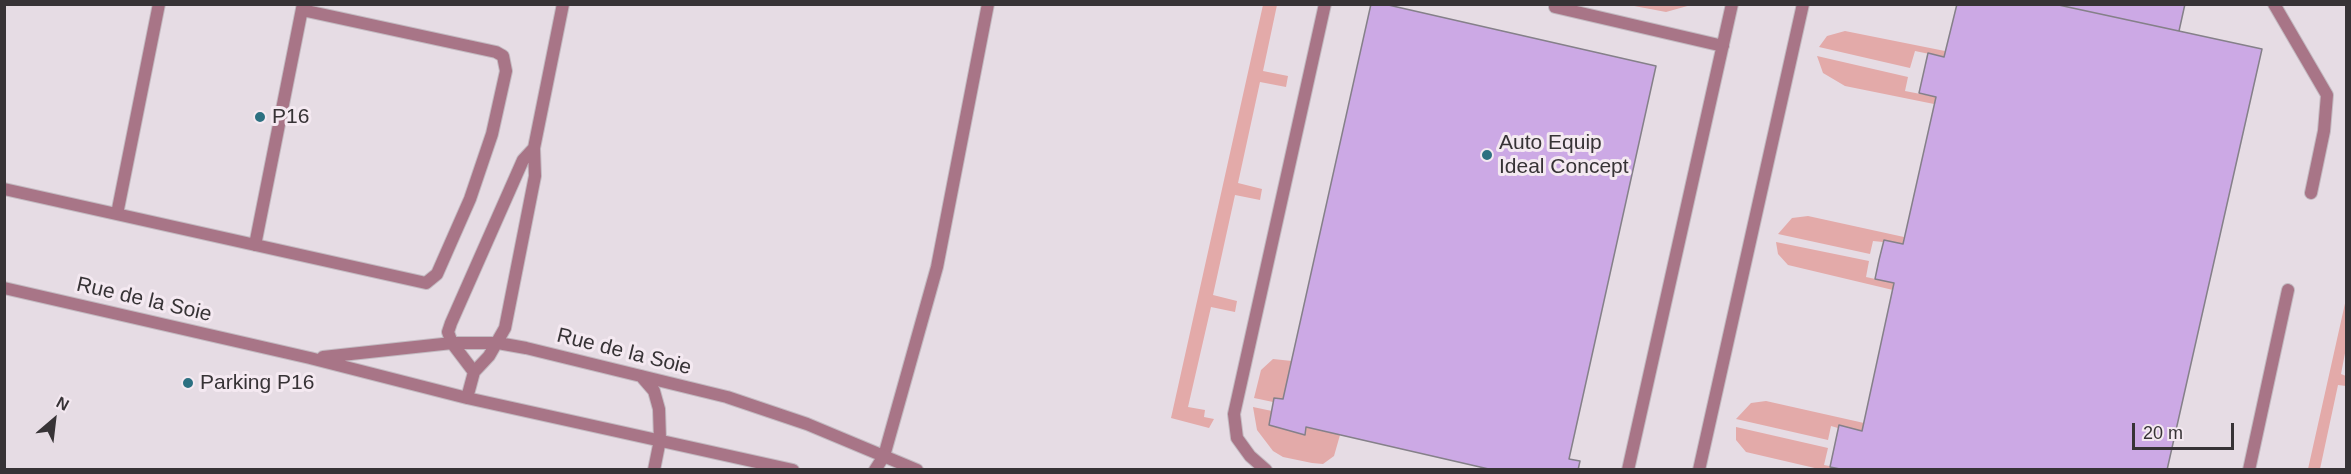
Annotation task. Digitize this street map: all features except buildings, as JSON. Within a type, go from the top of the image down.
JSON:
[{"type":"street","points":[[117,214],[159,4]]},
{"type":"street","points":[[467,398],[474,372],[498,343],[505,328],[529,216],[536,176],[534,148],[563,4]]},
{"type":"street","points":[[876,470],[884,456],[937,267],[988,4]]},
{"type":"street","points":[[1266,470],[1250,456],[1237,438],[1234,414],[1325,4]]},
{"type":"street","points":[[1628,470],[1732,4]]},
{"type":"street","points":[[1699,470],[1803,4]]},
{"type":"street","points":[[2274,4],[2327,95],[2324,131],[2311,193]]},
{"type":"street","points":[[4,189],[117,214],[255,245],[426,283],[437,274],[470,199],[492,134],[506,71],[503,57],[496,52],[302,7],[255,245]]},
{"type":"street","points":[[1555,8],[1723,46]]},
{"type":"street","points":[[474,372],[452,343],[448,332],[523,160],[534,148]]},
{"type":"street","points":[[2250,470],[2288,290]]},
{"type":"street","name":"Rue de la Soie","points":[[5,293],[310,358],[467,398],[793,470]]},
{"type":"street","name":"Rue de la Soie","points":[[310,358],[369,354],[452,343],[498,343],[727,397],[807,424],[917,470]]},
{"type":"street","points":[[641,376],[654,391],[659,409],[660,440],[654,470]]},
{"type":"shaded area","points":[[1629,4],[1691,5],[1666,12]]},
{"type":"shaded area","points":[[1263,5],[1277,5],[1263,71],[1288,76],[1286,87],[1260,82],[1238,183],[1262,189],[1260,200],[1235,195],[1213,295],[1237,301],[1235,312],[1211,307],[1188,407],[1205,410],[1204,417],[1214,419],[1209,428],[1171,418]]},
{"type":"shaded area","points":[[1845,31],[1945,51],[1944,57],[1915,51],[1910,68],[1819,47],[1827,36]]},
{"type":"shaded area","points":[[1817,56],[1908,77],[1905,91],[1936,97],[1934,104],[1845,86],[1823,73]]},
{"type":"shaded area","points":[[1808,216],[1904,237],[1903,244],[1873,241],[1870,254],[1778,234],[1792,218]]},
{"type":"shaded area","points":[[1776,242],[1869,261],[1866,277],[1894,283],[1893,290],[1788,265],[1778,254]]},
{"type":"shaded area","points":[[2346,299],[2346,348],[2341,374],[2346,376],[2346,386],[2338,385],[2320,469],[2308,469]]},
{"type":"shaded area","points":[[1273,359],[1292,361],[1283,399],[1274,398],[1273,402],[1254,398],[1261,370]]},
{"type":"shaded area","points":[[1766,401],[1864,423],[1862,431],[1839,425],[1838,428],[1831,426],[1828,440],[1736,419],[1751,403]]},
{"type":"shaded area","points":[[1253,407],[1272,411],[1305,434],[1306,427],[1340,435],[1334,456],[1323,464],[1283,457],[1273,451],[1257,430]]},
{"type":"shaded area","points":[[1736,427],[1828,448],[1824,465],[1845,469],[1819,469],[1746,452],[1736,440]]},
{"type":"place","name":"P16","points":[[260,117]]},
{"type":"place","name":"Auto Equip Ideal Concept","points":[[1487,155]]},
{"type":"place","name":"Parking P16","points":[[188,383]]}]
